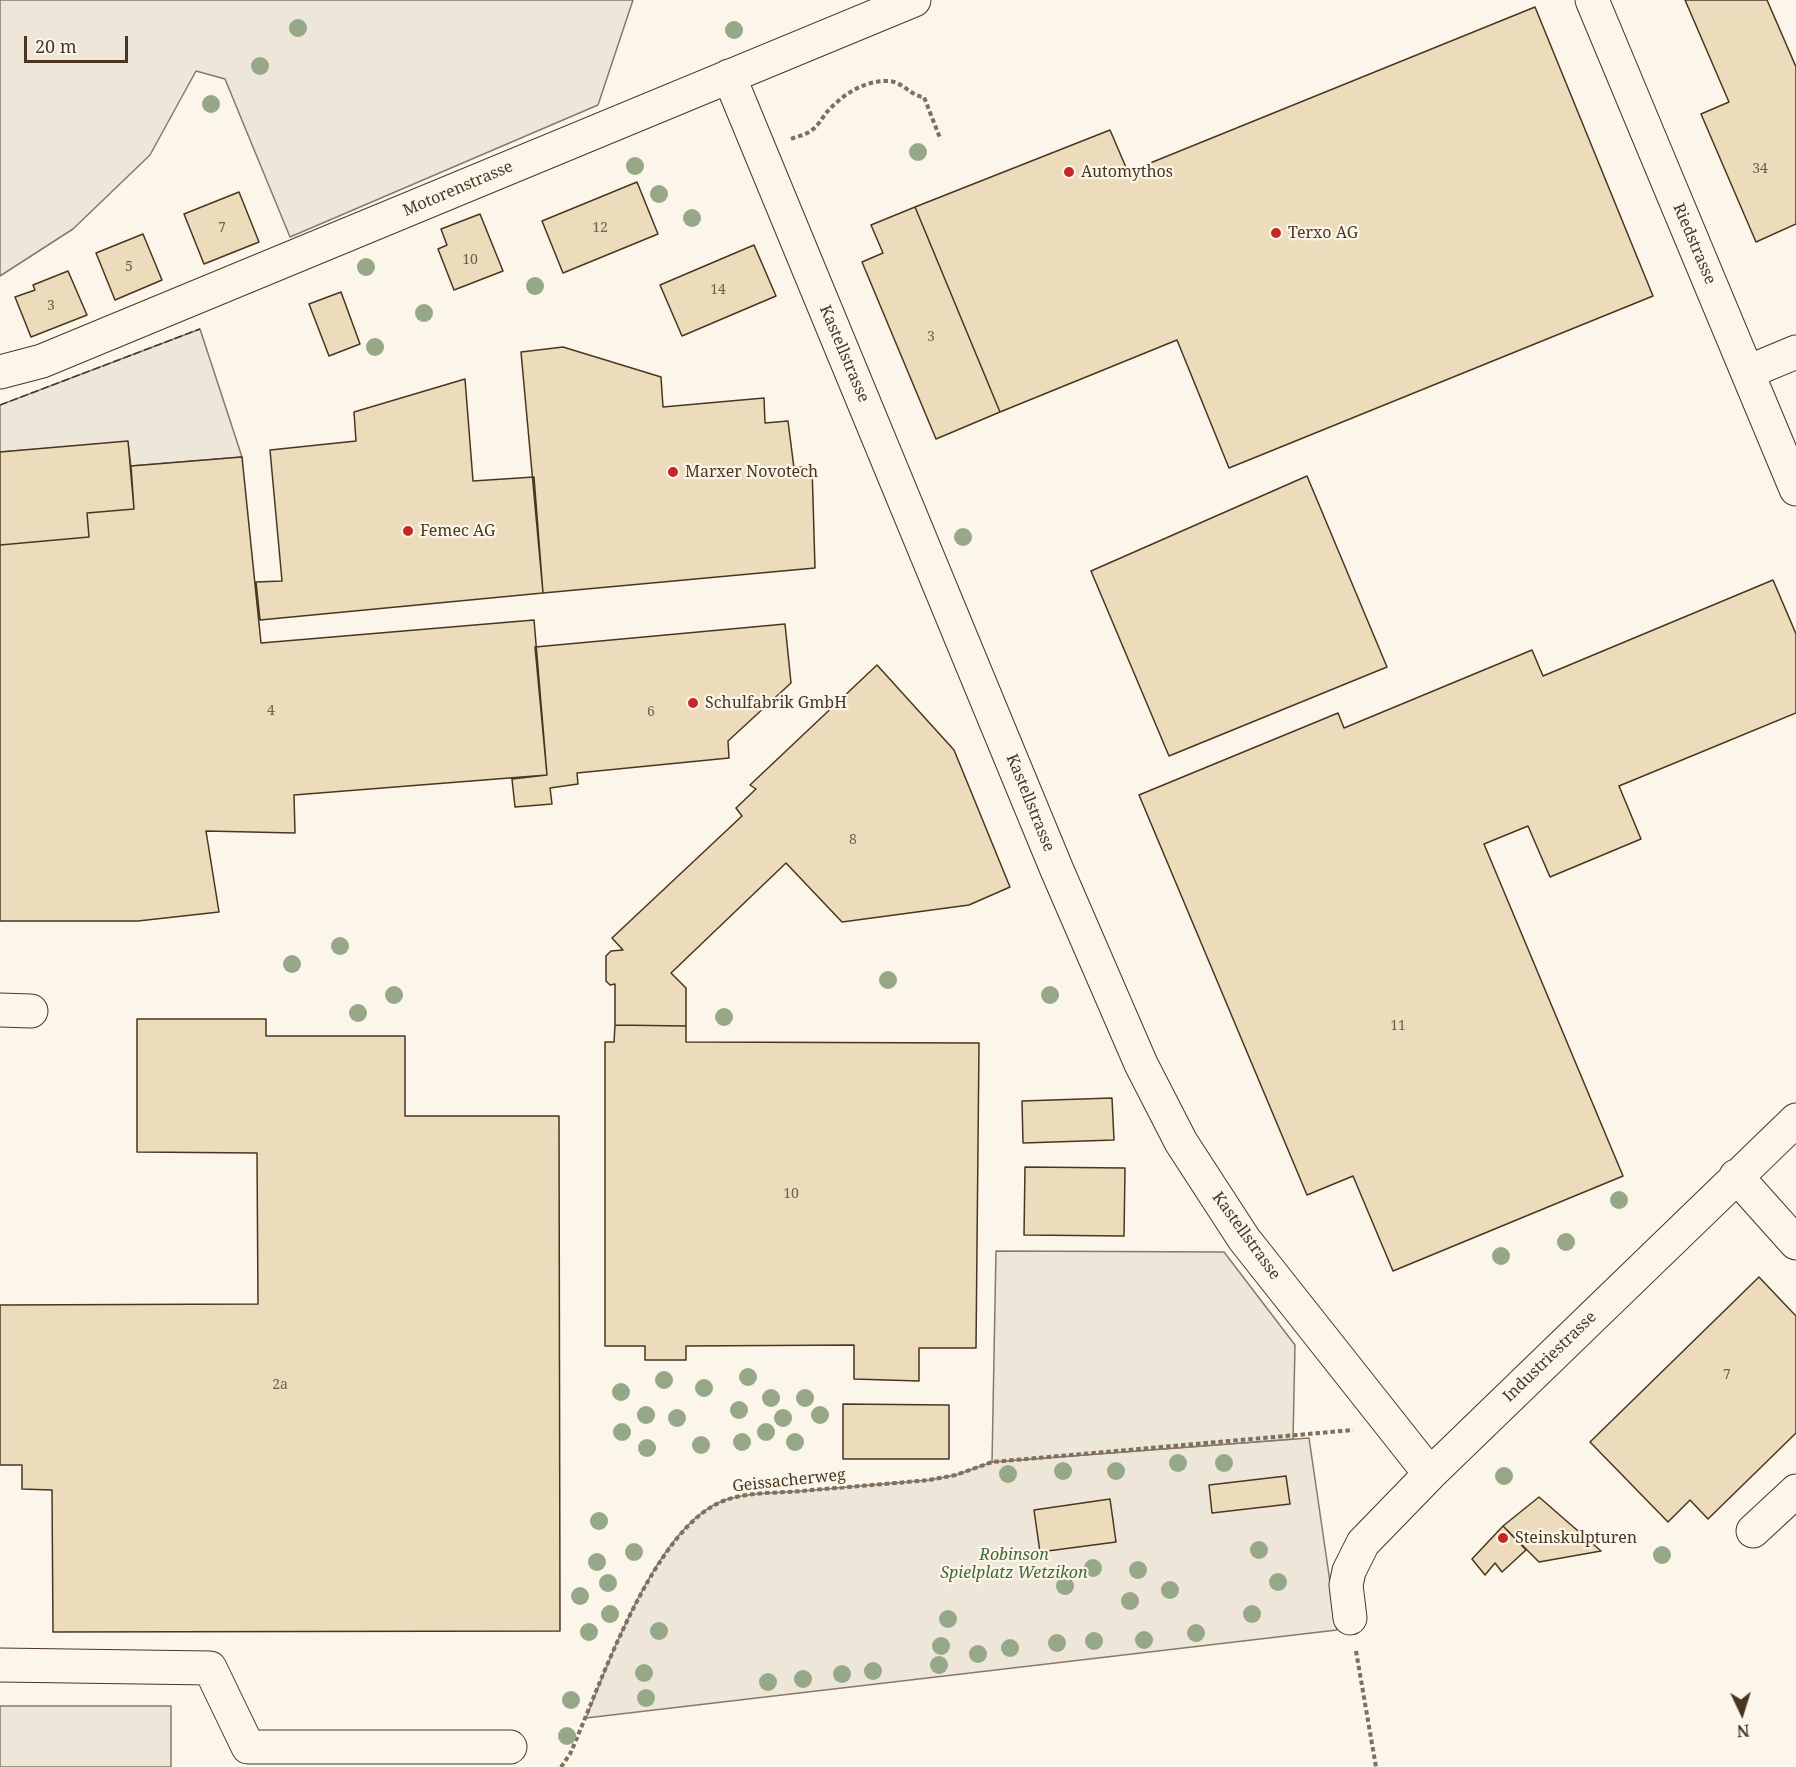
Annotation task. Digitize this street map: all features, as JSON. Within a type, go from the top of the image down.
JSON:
[{"type":"street","name":"Motorenstrasse","points":[[0,372],[42,361],[914,0]]},
{"type":"street","name":"Riedstrasse","points":[[1592,0],[1796,489]]},
{"type":"street","name":"Kastellstrasse","points":[[729,76],[1057,870],[1142,1064],[1181,1142],[1245,1239],[1430,1474]]},
{"type":"street","points":[[1748,372],[1796,352]]},
{"type":"street","name":"Industriestrasse","points":[[1350,1618],[1346,1585],[1354,1559],[1363,1543],[1430,1474],[1796,1120]]},
{"type":"street","points":[[1736,1176],[1796,1243]]},
{"type":"street","points":[[1753,1531],[1796,1491]]},
{"type":"street","points":[[0,1665],[210,1668],[248,1747],[510,1747]]},
{"type":"path","points":[[759,151],[810,132],[828,110],[852,90],[865,85],[890,81],[902,84],[916,96],[924,97],[940,138]]},
{"type":"path","name":"Geissacherweg","points":[[561,1767],[570,1754],[611,1656],[643,1591],[676,1536],[697,1515],[725,1500],[761,1494],[929,1480],[956,1475],[992,1462],[1356,1430]]},
{"type":"path","points":[[1350,1618],[1376,1767]]},
{"type":"green space","points":[[0,0],[633,0],[598,105],[290,237],[225,79],[196,71],[150,155],[73,229],[0,276]]},
{"type":"green space","name":"Robinson Spielplatz Wetzikon","points":[[1309,1438],[1337,1630],[586,1718],[640,1594],[659,1563],[679,1535],[701,1513],[725,1500],[753,1494],[929,1480],[956,1475],[992,1462]]},
{"type":"green space","points":[[0,1706],[171,1706],[171,1767],[0,1767]]},
{"type":"shaded area","points":[[200,329],[242,457],[131,466],[128,442],[0,452],[0,405]]},
{"type":"shaded area","points":[[996,1251],[1224,1252],[1295,1345],[1293,1439],[992,1462]]},
{"type":"building","points":[[1685,0],[1767,0],[1796,67],[1796,224],[1756,242],[1701,114],[1729,102]]},
{"type":"building","name":"Terxo AG","points":[[1535,7],[1653,296],[1229,468],[1177,340],[1000,412],[915,207],[1110,130],[1128,172]]},
{"type":"building","points":[[637,182],[658,234],[563,273],[542,221]]},
{"type":"building","points":[[239,192],[259,242],[204,264],[184,214]]},
{"type":"building","points":[[915,207],[1000,412],[936,439],[862,262],[883,253],[871,225]]},
{"type":"building","points":[[480,214],[503,271],[454,290],[438,249],[447,245],[441,229]]},
{"type":"building","points":[[143,234],[162,280],[115,300],[96,253]]},
{"type":"building","points":[[754,245],[776,296],[682,336],[660,285]]},
{"type":"building","points":[[68,271],[87,315],[31,337],[15,297],[35,290],[33,285]]},
{"type":"building","points":[[341,292],[360,344],[329,356],[309,304]]},
{"type":"building","name":"Marxer Novotech","points":[[563,347],[661,377],[663,407],[764,398],[765,423],[788,421],[794,468],[812,466],[815,568],[543,593],[521,352]]},
{"type":"building","name":"Femec AG","points":[[465,379],[473,481],[534,477],[543,593],[260,620],[256,582],[282,581],[270,450],[356,441],[354,412]]},
{"type":"building","points":[[128,441],[134,509],[87,513],[89,537],[0,545],[0,452]]},
{"type":"building","points":[[242,457],[261,643],[534,620],[547,775],[294,795],[295,833],[206,831],[219,912],[138,921],[0,921],[0,545],[89,537],[87,513],[134,509],[131,466]]},
{"type":"building","points":[[1307,476],[1387,667],[1169,756],[1091,571]]},
{"type":"building","points":[[1773,580],[1796,634],[1796,713],[1619,786],[1641,839],[1550,877],[1528,826],[1484,844],[1623,1176],[1393,1271],[1353,1176],[1307,1195],[1139,795],[1338,713],[1344,728],[1532,650],[1543,676]]},
{"type":"building","points":[[785,624],[791,683],[728,741],[729,758],[577,773],[578,784],[550,788],[552,804],[515,807],[512,779],[547,775],[535,647]]},
{"type":"building","points":[[877,665],[954,750],[1010,887],[969,905],[842,922],[786,863],[671,973],[686,988],[686,1026],[615,1025],[615,984],[610,985],[606,981],[606,956],[611,951],[623,950],[612,938],[742,816],[736,808],[756,789],[750,785]]},
{"type":"building","points":[[137,1019],[266,1019],[266,1036],[405,1036],[405,1116],[559,1116],[560,1631],[53,1632],[52,1490],[22,1489],[22,1465],[0,1465],[0,1305],[258,1304],[257,1153],[137,1152]]},
{"type":"building","points":[[615,1025],[686,1026],[686,1042],[979,1043],[976,1348],[919,1348],[919,1381],[854,1379],[854,1345],[686,1346],[686,1360],[645,1360],[645,1346],[605,1346],[605,1042],[614,1042]]},
{"type":"building","points":[[1112,1098],[1114,1140],[1023,1143],[1022,1101]]},
{"type":"building","points":[[1025,1167],[1125,1168],[1124,1236],[1024,1235]]},
{"type":"building","points":[[1759,1277],[1796,1316],[1796,1433],[1708,1519],[1690,1500],[1668,1522],[1590,1442]]},
{"type":"building","points":[[843,1404],[949,1405],[949,1459],[843,1459]]},
{"type":"building","points":[[1286,1476],[1290,1504],[1212,1513],[1209,1485]]},
{"type":"building","points":[[1539,1497],[1601,1551],[1539,1562],[1503,1526]]},
{"type":"building","points":[[1110,1499],[1116,1542],[1040,1552],[1034,1510]]},
{"type":"building","name":"Steinskulpturen","points":[[1503,1526],[1526,1550],[1502,1572],[1495,1563],[1485,1575],[1472,1559]]},
{"type":"fence","points":[[0,405],[200,329]]},
{"type":"place","name":"Automythos","points":[[1069,172]]},
{"type":"place","name":"Terxo AG","points":[[1276,233]]},
{"type":"place","name":"Marxer Novotech","points":[[673,472]]},
{"type":"place","name":"Femec AG","points":[[408,531]]},
{"type":"place","name":"Schulfabrik GmbH","points":[[693,703]]},
{"type":"place","name":"Steinskulpturen","points":[[1503,1538]]}]
